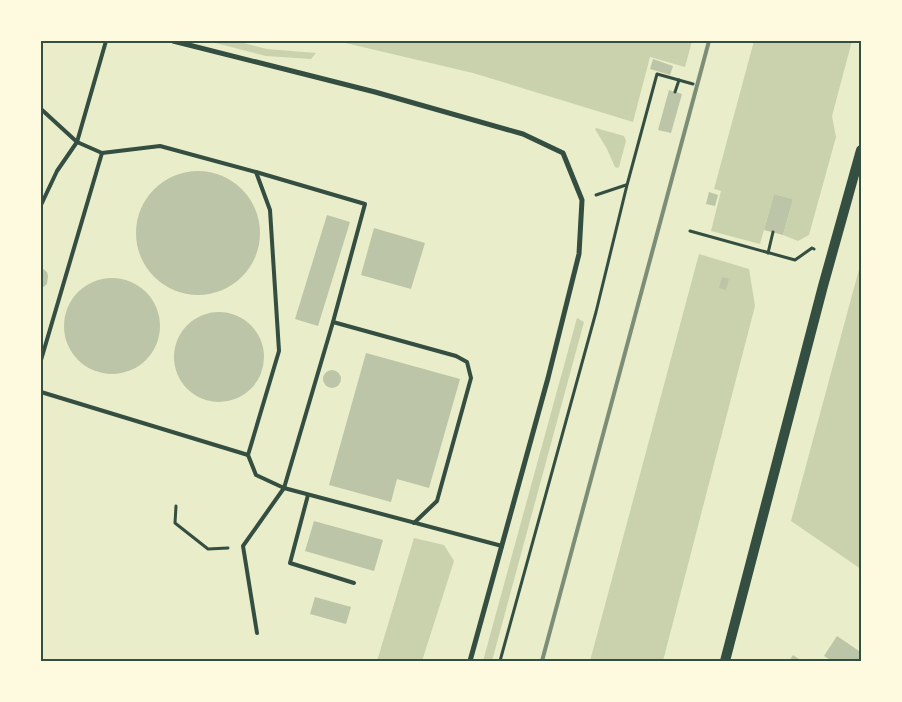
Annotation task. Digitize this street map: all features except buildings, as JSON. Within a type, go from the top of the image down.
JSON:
[{"type":"main road","points":[[725,661],[861,150]]},
{"type":"street","points":[[173,41],[375,92],[523,134],[563,153],[582,200],[579,254],[548,378],[470,661]]},
{"type":"lane","points":[[41,205],[56,171],[77,142],[106,41]]},
{"type":"lane","points":[[41,109],[77,142],[102,153],[160,146],[365,204],[333,322],[284,488],[243,546],[257,633]]},
{"type":"lane","points":[[41,360],[102,153]]},
{"type":"lane","points":[[256,172],[270,210],[279,351],[248,455],[256,475],[284,488],[308,495],[502,546]]},
{"type":"lane","points":[[333,322],[456,356],[467,362],[471,378],[436,501],[414,522]]},
{"type":"lane","points":[[41,392],[248,455]]},
{"type":"lane","points":[[308,495],[290,563],[354,583]]},
{"type":"path","points":[[500,661],[596,312],[626,185],[657,74],[692,84]]},
{"type":"path","points":[[675,92],[679,80]]},
{"type":"path","points":[[582,200],[626,185]]},
{"type":"path","points":[[690,231],[795,260],[812,248],[832,254]]},
{"type":"path","points":[[768,253],[773,232]]},
{"type":"path","points":[[176,506],[175,524],[208,549],[243,546]]},
{"type":"green space","points":[[208,41],[236,41],[267,49],[316,53],[311,59],[266,56]]},
{"type":"green space","points":[[337,41],[692,41],[685,67],[650,57],[633,122],[473,73]]},
{"type":"green space","points":[[754,41],[852,41],[832,116],[836,137],[809,235],[798,241],[783,235],[793,199],[774,194],[760,244],[711,231],[721,191],[714,189]]},
{"type":"green space","points":[[596,128],[624,136],[626,141],[619,167],[615,167]]},
{"type":"green space","points":[[699,254],[749,269],[755,306],[663,661],[590,661]]},
{"type":"green space","points":[[861,262],[861,569],[791,521]]},
{"type":"green space","points":[[577,318],[584,322],[492,661],[483,661]]},
{"type":"green space","points":[[414,538],[444,545],[454,561],[422,661],[377,661]]},
{"type":"railway","points":[[542,661],[709,41]]}]
